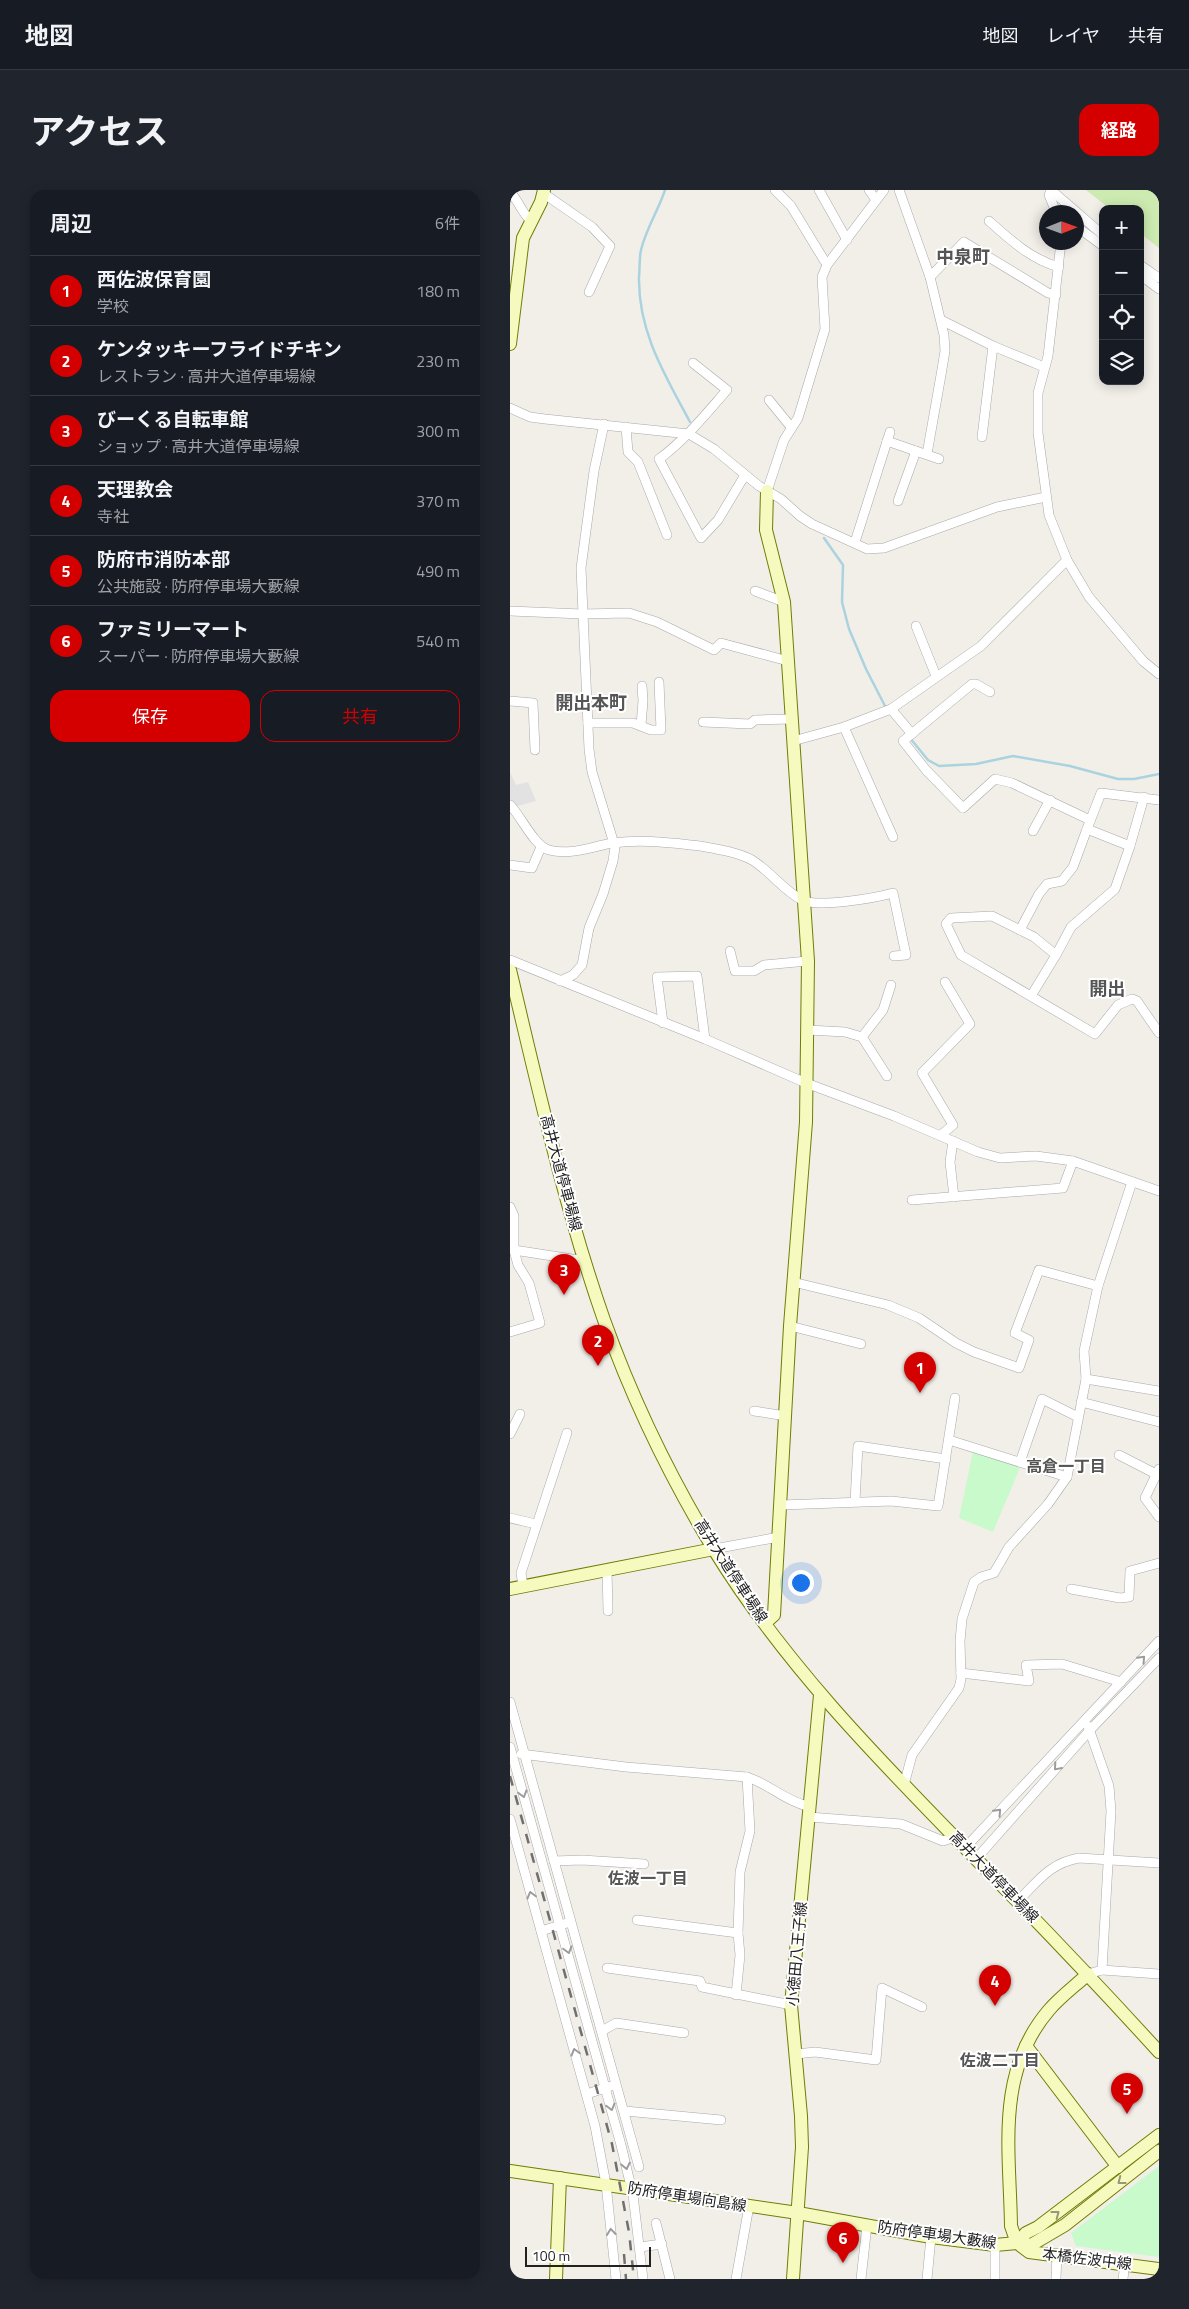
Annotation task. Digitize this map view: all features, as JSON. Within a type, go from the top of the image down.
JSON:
[{"type":"street","points":[[775,190],[791,206],[827,265]]},
{"type":"street","points":[[819,190],[846,240]]},
{"type":"street","points":[[869,190],[876,200]]},
{"type":"street","points":[[765,1623],[774,1615],[790,1326],[806,1122],[808,1030],[808,961],[784,602],[766,530],[767,491],[784,440],[798,418],[825,329],[822,277],[827,265],[884,190]]},
{"type":"street","points":[[899,190],[930,276],[941,320],[944,351],[927,454]]},
{"type":"street","points":[[1053,205],[1049,195],[1051,190],[1099,232]]},
{"type":"street","points":[[510,192],[517,199],[522,213],[531,221]]},
{"type":"street","points":[[510,344],[523,238],[544,192],[592,227],[610,246],[588,292]]},
{"type":"street","points":[[988,221],[1016,244],[1059,267]]},
{"type":"street","points":[[1084,232],[1099,243]]},
{"type":"street","points":[[930,276],[964,242],[1048,293],[1056,295]]},
{"type":"street","points":[[1060,250],[1048,356],[1038,393],[1038,433],[1046,498],[1056,536],[1067,560],[1089,597],[1143,661],[1159,674]]},
{"type":"street","points":[[1144,268],[1159,278]]},
{"type":"street","points":[[1144,278],[1159,289]]},
{"type":"street","points":[[941,320],[993,346],[1044,367]]},
{"type":"street","points":[[982,438],[993,346]]},
{"type":"street","points":[[693,363],[727,390],[689,434],[659,459],[700,538],[718,520],[745,475]]},
{"type":"street","points":[[769,400],[792,427]]},
{"type":"street","points":[[510,408],[530,417],[689,434],[714,449],[745,475],[781,499],[812,524],[867,549],[884,548],[997,507],[1046,498]]},
{"type":"street","points":[[560,981],[573,974],[582,965],[589,928],[603,894],[613,860],[614,843],[592,772],[581,568],[594,471],[604,424]]},
{"type":"street","points":[[626,427],[628,452],[638,462],[667,535]]},
{"type":"street","points":[[855,542],[889,437],[916,451],[939,459]]},
{"type":"street","points":[[903,496],[916,451]]},
{"type":"street","points":[[793,741],[844,727],[892,709],[936,676],[981,646],[1067,560]]},
{"type":"street","points":[[755,592],[784,602]]},
{"type":"street","points":[[510,612],[629,613],[657,622],[714,650],[721,643],[788,661]]},
{"type":"street","points":[[916,626],[936,676]]},
{"type":"street","points":[[588,723],[640,725],[651,730],[662,730],[659,682]]},
{"type":"street","points":[[990,692],[976,684],[972,684],[903,741],[926,770],[963,808],[995,779],[1012,783],[1050,800],[1130,846]]},
{"type":"street","points":[[640,725],[643,700],[642,686]]},
{"type":"street","points":[[510,700],[533,703],[535,750]]},
{"type":"street","points":[[892,709],[912,734]]},
{"type":"street","points":[[704,722],[750,724],[755,720],[791,719]]},
{"type":"street","points":[[844,727],[893,837]]},
{"type":"street","points":[[1020,930],[1039,894],[1047,884],[1062,881],[1073,868],[1102,793],[1159,800]]},
{"type":"street","points":[[1031,996],[1071,927],[1115,889],[1144,797]]},
{"type":"street","points":[[1033,830],[1050,800]]},
{"type":"street","points":[[510,805],[541,847],[549,850],[562,852],[614,843],[654,841],[702,847],[752,860],[803,901],[834,903],[871,900],[893,893],[906,956],[894,956]]},
{"type":"street","points":[[510,865],[532,868],[541,847]]},
{"type":"street","points":[[1056,955],[1034,937],[992,916],[951,918],[946,924],[961,955],[1094,1034],[1118,1005],[1132,999],[1137,1001],[1159,1033]]},
{"type":"street","points":[[730,951],[736,972],[754,970],[764,965],[808,961]]},
{"type":"street","points":[[510,960],[663,1024],[705,1039],[806,1083],[1000,1158],[1036,1156],[1072,1161],[1159,1191]]},
{"type":"street","name":"高井大道停車場線","points":[[510,970],[561,1176],[585,1261],[605,1322],[642,1413],[714,1549],[765,1623],[820,1695],[904,1785],[1088,1974],[1159,2052]]},
{"type":"street","points":[[663,1024],[657,977],[697,976],[705,1039]]},
{"type":"street","points":[[941,1135],[953,1125],[922,1073],[970,1024],[945,982]]},
{"type":"street","points":[[862,1038],[883,1010],[890,985]]},
{"type":"street","points":[[808,1030],[845,1032],[862,1038],[887,1076]]},
{"type":"street","points":[[953,1141],[950,1162],[954,1197]]},
{"type":"street","points":[[912,1200],[1063,1188],[1072,1161]]},
{"type":"street","points":[[904,1785],[912,1755],[959,1688],[962,1619],[974,1582],[981,1577],[994,1573],[1010,1547],[1048,1504],[1067,1476],[1086,1379],[1084,1351],[1098,1286],[1132,1182]]},
{"type":"street","points":[[510,1207],[514,1216],[516,1230],[514,1250],[518,1266],[530,1283],[540,1323],[510,1332]]},
{"type":"street","points":[[514,1250],[585,1261]]},
{"type":"street","points":[[793,1282],[888,1306],[919,1318],[956,1343],[974,1352],[1020,1368],[1030,1340],[1015,1333],[1039,1270],[1098,1286]]},
{"type":"street","points":[[790,1326],[861,1344]]},
{"type":"street","points":[[1086,1379],[1159,1391]]},
{"type":"street","points":[[781,1505],[891,1500],[938,1506],[955,1398]]},
{"type":"street","points":[[1020,1462],[1042,1399],[1078,1417]]},
{"type":"street","points":[[1081,1402],[1159,1422]]},
{"type":"street","points":[[754,1411],[786,1416]]},
{"type":"street","points":[[510,1434],[520,1414]]},
{"type":"street","points":[[523,1586],[521,1573],[567,1433]]},
{"type":"street","points":[[949,1440],[1067,1476]]},
{"type":"street","points":[[855,1501],[858,1446],[946,1459]]},
{"type":"street","points":[[1119,1455],[1158,1471],[1145,1498],[1159,1517]]},
{"type":"street","points":[[510,1518],[536,1524]]},
{"type":"street","points":[[510,1589],[779,1537]]},
{"type":"street","points":[[1072,1590],[1120,1598],[1130,1597],[1130,1571],[1159,1563]]},
{"type":"street","points":[[608,1570],[608,1611]]},
{"type":"street","points":[[965,1848],[1159,1641]]},
{"type":"street","points":[[976,1859],[1090,1730],[1159,1658]]},
{"type":"street","points":[[961,1673],[1029,1681],[1026,1665],[1062,1664],[1120,1682]]},
{"type":"street","name":"小徳田八王子線","points":[[798,2213],[802,2147],[791,2005],[820,1695]]},
{"type":"street","points":[[510,1702],[639,2167]]},
{"type":"street","points":[[1085,1720],[1109,1786],[1111,1811],[1102,1970]]},
{"type":"street","points":[[510,1750],[524,1755],[626,1767],[747,1777],[809,1812],[901,1824],[943,1841],[955,1837]]},
{"type":"street","points":[[510,1750],[561,1925],[621,2145],[640,2247],[643,2279]]},
{"type":"street","points":[[736,1995],[740,1955],[738,1933],[740,1872],[750,1831],[747,1777]]},
{"type":"street","points":[[510,1819],[587,2094],[606,2184],[616,2279]]},
{"type":"street","points":[[1018,1902],[1051,1867],[1066,1860],[1079,1858],[1159,1863]]},
{"type":"street","points":[[554,1861],[613,1861],[644,1864]]},
{"type":"street","points":[[637,1920],[738,1933]]},
{"type":"street","points":[[541,1931],[572,1922]]},
{"type":"street","points":[[607,1968],[700,1980],[702,1988],[791,2005]]},
{"type":"street","points":[[1017,2243],[1011,2226],[1009,2105],[1012,2083],[1026,2046],[1048,2011],[1088,1974],[1102,1970],[1159,1974]]},
{"type":"street","points":[[796,2054],[816,2052],[876,2060],[882,1988],[922,2007]]},
{"type":"street","points":[[602,2031],[616,2023],[684,2033]]},
{"type":"street","points":[[1026,2046],[1118,2167]]},
{"type":"street","points":[[587,2094],[617,2084]]},
{"type":"street","points":[[625,2111],[721,2120]]},
{"type":"street","name":"防府停車場大藪線","points":[[1017,2243],[1026,2233],[1038,2227],[1159,2135]]},
{"type":"street","points":[[621,2145],[633,2142]]},
{"type":"street","name":"防府停車場大藪線","points":[[798,2213],[931,2237],[996,2245],[1017,2243],[1032,2245],[1054,2233],[1159,2150]]},
{"type":"street","name":"防府停車場向島線","points":[[510,2171],[798,2213]]},
{"type":"street","points":[[556,2279],[560,2178]]},
{"type":"street","points":[[736,2279],[748,2206]]},
{"type":"street","points":[[793,2279],[798,2213]]},
{"type":"street","points":[[656,2223],[670,2279]]},
{"type":"street","points":[[861,2279],[868,2225]]},
{"type":"street","points":[[927,2279],[931,2237]]},
{"type":"street","name":"本橋佐波中線","points":[[1017,2243],[1029,2252],[1057,2254],[1159,2269]]},
{"type":"street","points":[[640,2247],[662,2244]]},
{"type":"street","points":[[995,2279],[996,2245]]},
{"type":"street","points":[[1056,2279],[1057,2254]]},
{"type":"street","points":[[1123,2279],[1125,2263]]},
{"type":"green space","points":[[1086,190],[1159,190],[1159,248],[1144,236],[1144,205],[1105,205]]},
{"type":"green space","points":[[974,1447],[1022,1463],[993,1532],[959,1518]]},
{"type":"green space","points":[[1159,2166],[1159,2257],[1076,2246],[1071,2233]]},
{"type":"shaded area","points":[[510,772],[516,785],[528,782],[536,801],[514,807],[510,802]]},
{"type":"waterway","points":[[665,190],[641,250],[640,297],[648,335],[671,387],[690,422]]},
{"type":"waterway","points":[[824,538],[843,565],[842,602],[849,629],[866,669],[886,708]]},
{"type":"waterway","points":[[910,738],[928,760],[939,766],[976,764],[1013,756],[1070,766],[1118,779],[1134,779],[1159,774]]},
{"type":"railway","points":[[510,1776],[612,2144],[629,2232],[634,2279]]},
{"type":"railway","points":[[624,2254],[626,2279]]},
{"type":"place","name":"びーくる自転車館","points":[[564,1295]]},
{"type":"place","name":"ケンタッキーフライドチキン","points":[[598,1366]]},
{"type":"place","name":"西佐波保育園","points":[[920,1393]]},
{"type":"place","name":"天理教会","points":[[995,2006]]},
{"type":"place","name":"防府市消防本部","points":[[1127,2114]]},
{"type":"place","name":"ファミリーマート","points":[[843,2263]]},
{"type":"district","name":"中泉町","points":[[963,257]]},
{"type":"district","name":"開出本町","points":[[591,703]]},
{"type":"district","name":"開出","points":[[1107,989]]},
{"type":"district","name":"高倉一丁目","points":[[1066,1466]]},
{"type":"district","name":"佐波一丁目","points":[[648,1878]]},
{"type":"district","name":"佐波二丁目","points":[[1000,2060]]}]
